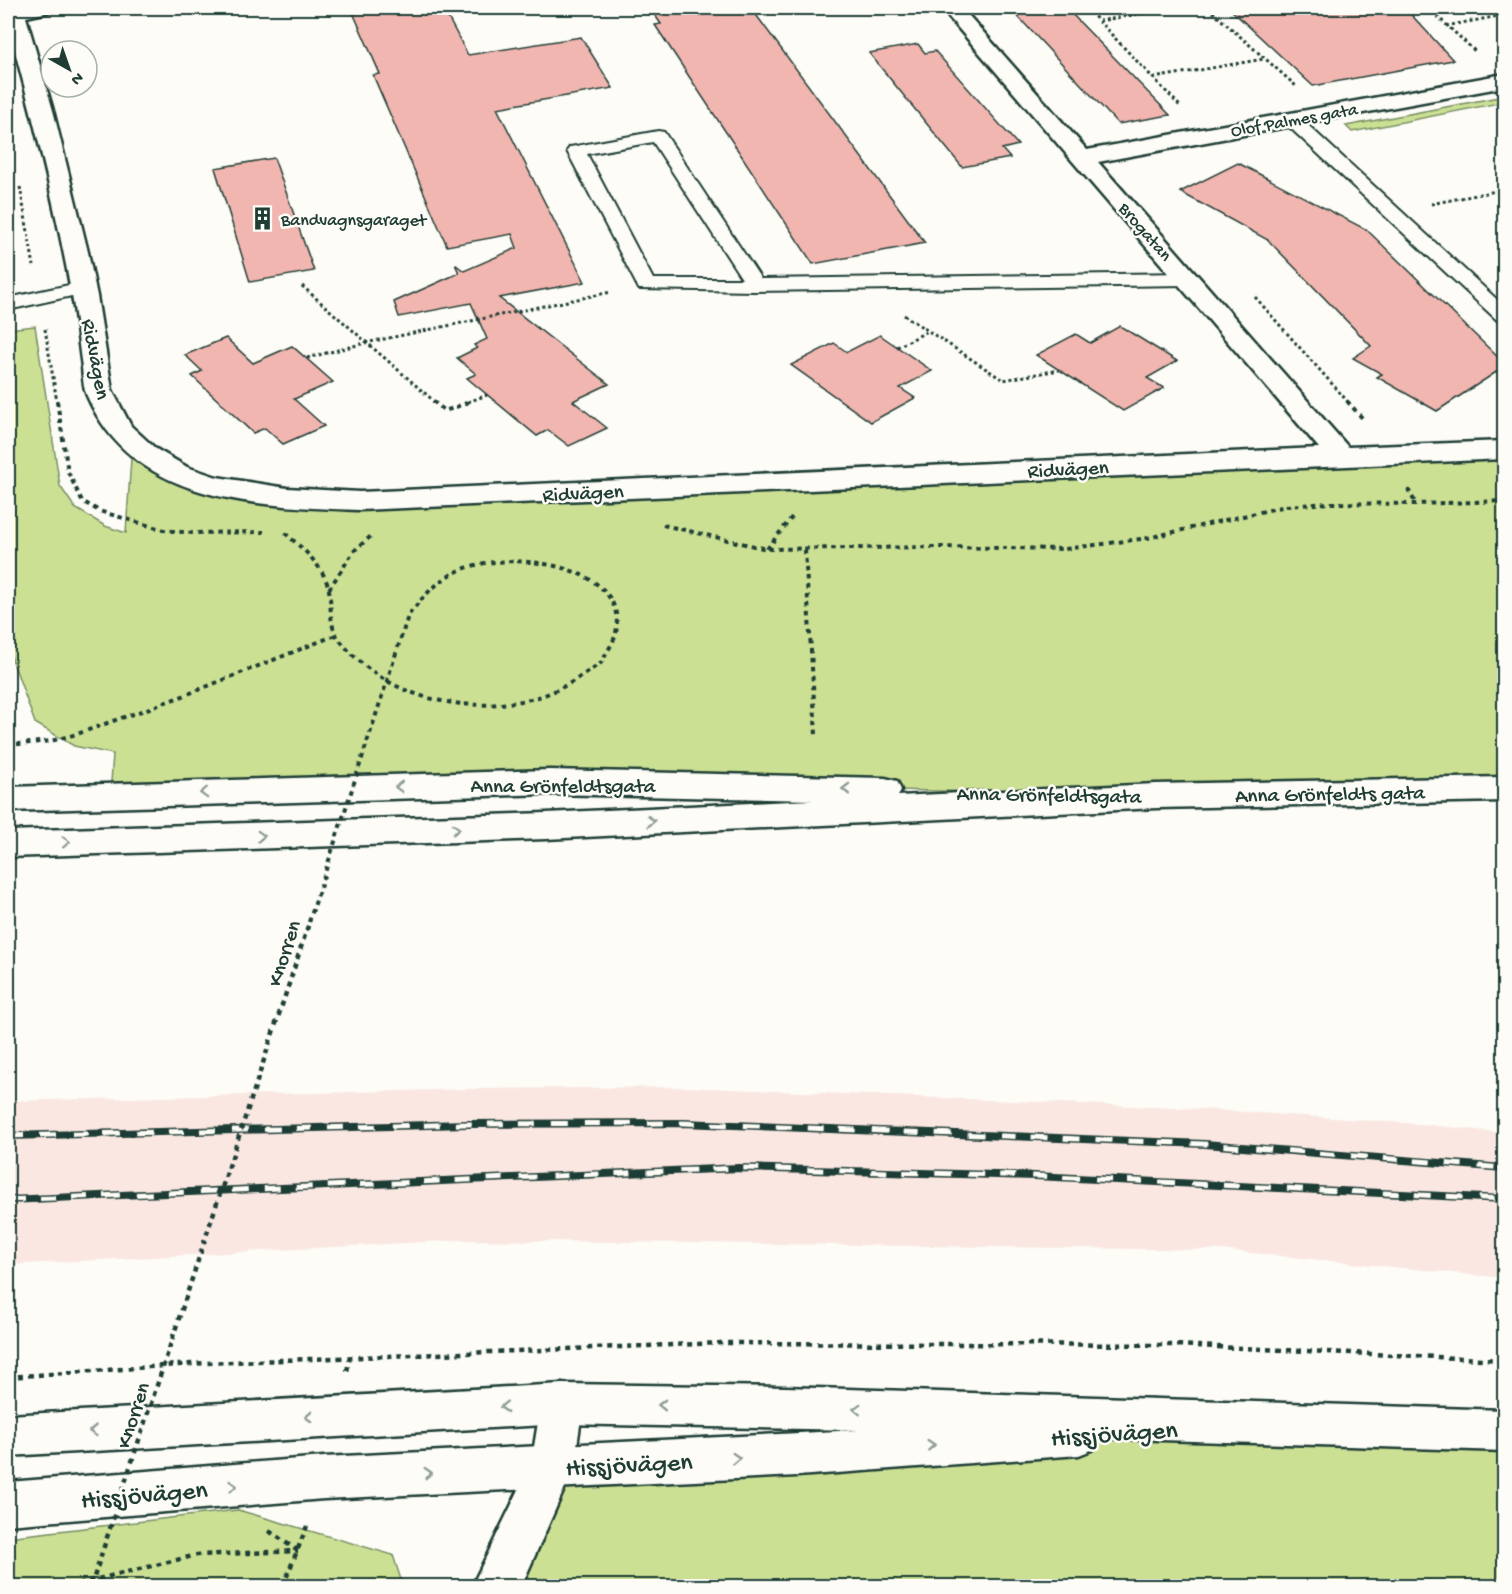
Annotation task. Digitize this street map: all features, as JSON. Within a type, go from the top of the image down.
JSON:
[{"type":"street","points":[[11,10],[42,8]]},
{"type":"street","name":"Brogatan","points":[[951,8],[1341,456]]},
{"type":"street","name":"Ridvägen","points":[[11,10],[18,63],[83,288],[100,395],[112,421],[132,444],[161,466],[188,477],[266,497],[360,501],[1504,450]]},
{"type":"street","name":"Olof Palmes gata","points":[[1083,158],[1504,80]]},
{"type":"street","name":"Anna Grönfeldtsgata","points":[[8,799],[550,782],[1156,796]]},
{"type":"street","name":"Anna Grönfeldts gata","points":[[1156,796],[1504,789]]},
{"type":"street","name":"Anna Grönfeldtsgata","points":[[8,844],[546,826],[1156,796]]},
{"type":"street","points":[[494,1587],[509,1562],[552,1467],[562,1404]]},
{"type":"street","name":"Hissjövägen","points":[[8,1436],[340,1415],[562,1404],[796,1407],[1504,1431]]},
{"type":"street","name":"Hissjövägen","points":[[8,1503],[324,1479],[797,1455],[1251,1422]]},
{"type":"lane","points":[[1291,119],[1504,316]]},
{"type":"lane","points":[[755,285],[658,136],[576,151],[646,285],[755,285],[856,284],[1188,279]]},
{"type":"lane","points":[[8,304],[83,288]]},
{"type":"path","points":[[1086,8],[1208,134]]},
{"type":"path","points":[[1099,21],[1172,8]]},
{"type":"path","points":[[1208,8],[1325,113]]},
{"type":"path","points":[[1428,8],[1479,54]]},
{"type":"path","points":[[1446,26],[1504,15]]},
{"type":"path","points":[[1153,78],[1265,58]]},
{"type":"path","points":[[1392,212],[1496,191],[1504,195]]},
{"type":"path","points":[[856,284],[1003,380],[1059,370]]},
{"type":"path","points":[[307,358],[365,343],[646,285]]},
{"type":"path","points":[[302,286],[445,411],[487,395]]},
{"type":"path","points":[[897,346],[928,331]]},
{"type":"path","points":[[660,524],[756,548],[805,550],[940,547],[1065,549],[1148,538],[1286,506],[1329,503],[1416,504],[1504,501]]},
{"type":"path","points":[[329,589],[354,551],[379,531]]},
{"type":"path","points":[[8,745],[51,741],[77,734],[205,688],[336,635],[329,610],[329,589],[308,553],[283,532]]},
{"type":"path","points":[[805,550],[816,735]]},
{"type":"path","name":"Knorren","points":[[91,1587],[225,1182],[408,616],[418,601],[451,575],[471,566],[517,558],[558,564],[591,580],[604,591],[614,605],[617,619],[617,635],[611,650],[602,662],[588,674],[557,691],[510,703],[485,705],[434,700],[398,688],[379,678],[356,659],[336,635]]},
{"type":"path","points":[[8,1377],[206,1363],[723,1343],[1174,1345],[1504,1360]]},
{"type":"path","points":[[69,1587],[198,1555],[298,1551],[283,1587]]},
{"type":"shaded area","points":[[685,1087],[1202,1109],[1420,1124],[1504,1133],[1504,1278],[1220,1250],[463,1240],[8,1265],[8,1101],[472,1089]]},
{"type":"green space","points":[[1504,96],[1504,102],[1352,132],[1346,126]]},
{"type":"green space","points":[[35,326],[60,486],[75,508],[105,526],[126,533],[132,444],[161,466],[265,497],[1504,450],[1504,789],[1156,796],[550,782],[110,796],[113,754],[74,746],[35,723],[8,648],[8,329]]},
{"type":"green space","points":[[1251,1422],[1504,1431],[1504,1586],[494,1586],[509,1562],[552,1467]]},
{"type":"green space","points":[[238,1510],[393,1555],[403,1586],[8,1586],[8,1537]]},
{"type":"building","points":[[351,8],[443,8],[468,55],[581,37],[613,88],[497,108],[585,282],[499,298],[609,384],[573,401],[607,428],[569,446],[548,430],[537,436],[467,378],[476,374],[457,358],[477,348],[474,345],[487,339],[471,303],[399,317],[394,302],[459,273],[455,264],[464,271],[517,248],[512,234],[447,246],[373,75],[380,74]]},
{"type":"building","points":[[650,8],[751,8],[925,243],[813,264],[655,25],[661,24]]},
{"type":"building","points":[[1010,8],[1066,8],[1170,115],[1118,124]]},
{"type":"building","points":[[1229,8],[1405,8],[1453,60],[1313,86]]},
{"type":"building","points":[[918,44],[925,53],[935,51],[1018,145],[1002,149],[1010,158],[962,167],[869,53]]},
{"type":"building","name":"Bandvagnsgaraget","points":[[274,158],[314,271],[250,282],[215,168]]},
{"type":"building","points":[[1238,163],[1367,230],[1504,363],[1504,367],[1437,411],[1377,377],[1382,374],[1353,358],[1371,346],[1268,240],[1180,192]]},
{"type":"building","points":[[1120,326],[1177,361],[1147,378],[1164,388],[1123,411],[1036,355],[1076,334],[1090,343]]},
{"type":"building","points":[[880,335],[932,371],[900,388],[915,398],[871,422],[791,365],[834,343],[847,352]]},
{"type":"building","points":[[226,338],[253,363],[292,346],[333,382],[294,399],[324,426],[283,444],[265,428],[253,433],[192,376],[202,371],[185,355]]},
{"type":"railway","points":[[8,1136],[468,1124],[683,1123],[1205,1144],[1504,1168]]},
{"type":"railway","points":[[8,1200],[739,1168],[1035,1176],[1504,1199]]},
{"type":"place","name":"Bandvagnsgaraget","points":[[263,219]]}]
